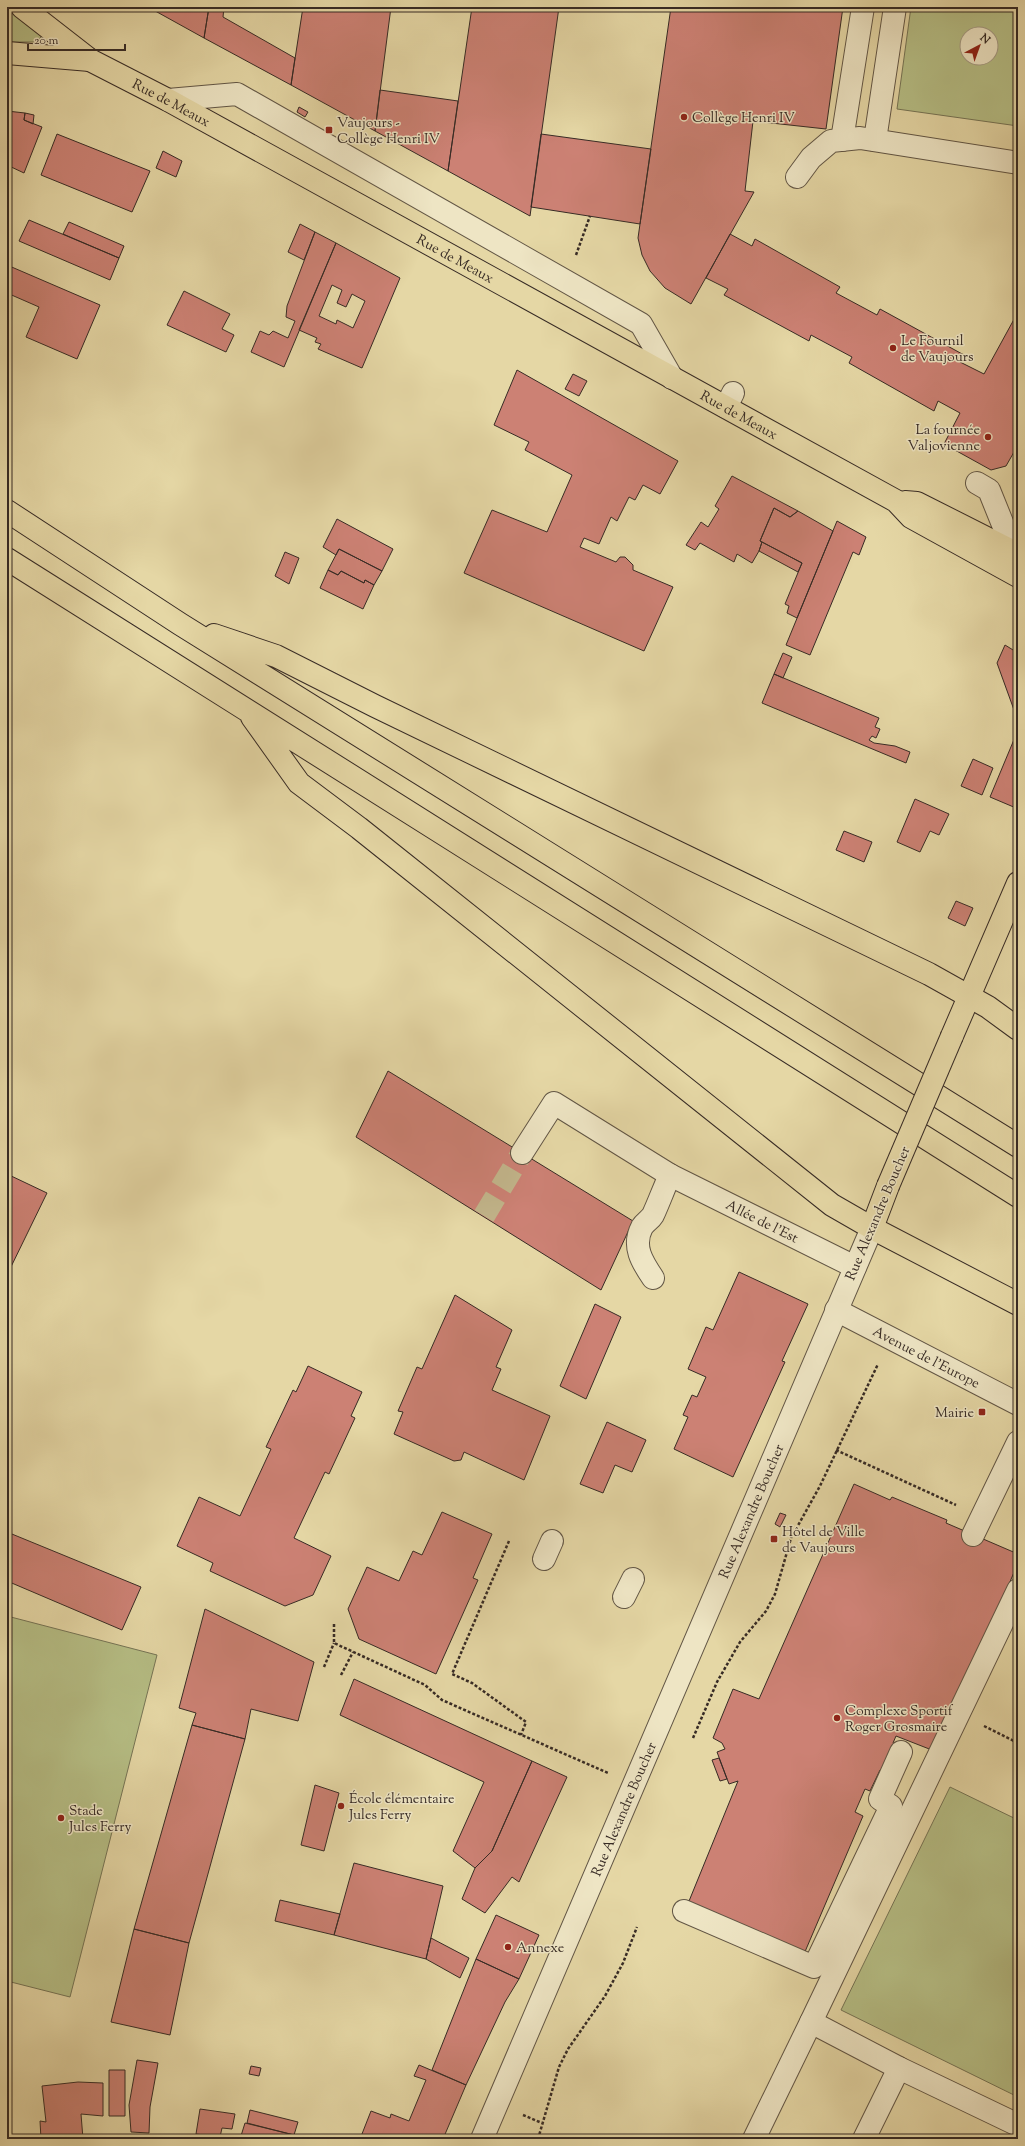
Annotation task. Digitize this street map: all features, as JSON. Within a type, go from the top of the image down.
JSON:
[{"type":"main road","name":"Rue de Meaux","points":[[22,7],[90,60],[168,100],[672,378],[730,400],[896,501],[911,516],[1018,576]]},
{"type":"main road","points":[[7,53],[90,60]]},
{"type":"main road","name":"Rue de Meaux","points":[[896,501],[917,503],[1016,553]]},
{"type":"main road","points":[[7,510],[180,624],[1018,1146]]},
{"type":"main road","points":[[7,559],[246,708],[1018,1196]]},
{"type":"main road","points":[[180,624],[276,656],[375,706],[929,974],[988,1007],[1018,1029]]},
{"type":"main road","points":[[246,708],[299,783],[359,828],[832,1205],[872,1228],[1018,1304]]},
{"type":"main road","name":"Rue Alexandre Boucher","points":[[872,1228],[888,1186],[1018,883]]},
{"type":"street","points":[[842,140],[863,7]]},
{"type":"street","points":[[875,140],[895,7]]},
{"type":"street","points":[[168,100],[237,94],[641,324],[672,378]]},
{"type":"street","points":[[796,177],[811,158],[831,142],[860,138],[1018,163]]},
{"type":"street","points":[[977,483],[989,490],[1016,553]]},
{"type":"street","name":"Allée de l'Est","points":[[522,1153],[554,1103],[670,1175],[855,1267]]},
{"type":"street","points":[[653,1278],[643,1263],[637,1249],[638,1238],[642,1226],[652,1217],[670,1175]]},
{"type":"street","name":"Rue Alexandre Boucher","points":[[482,2139],[872,1228]]},
{"type":"street","name":"Avenue de l'Europe","points":[[836,1310],[1018,1404]]},
{"type":"street","points":[[976,1525],[1018,1442]]},
{"type":"street","points":[[754,2139],[812,2022],[1018,1590]]},
{"type":"street","points":[[901,1752],[880,1799],[910,1815]]},
{"type":"street","points":[[684,1911],[814,1967],[891,1806]]},
{"type":"street","points":[[812,2022],[899,2068],[1018,2125]]},
{"type":"street","points":[[864,2139],[899,2068]]},
{"type":"path","points":[[566,281],[590,216]]},
{"type":"path","points":[[693,1738],[721,1675],[740,1642],[766,1611],[775,1594],[791,1538],[820,1486],[882,1357]]},
{"type":"path","points":[[836,1450],[976,1525]]},
{"type":"path","points":[[509,1541],[452,1674],[472,1683],[526,1722],[521,1735]]},
{"type":"path","points":[[324,1667],[334,1643],[334,1624]]},
{"type":"path","points":[[334,1643],[425,1685],[442,1700],[610,1774]]},
{"type":"path","points":[[341,1676],[352,1652]]},
{"type":"path","points":[[958,1714],[1018,1743]]},
{"type":"path","points":[[538,2139],[559,2067],[576,2037],[605,1996],[623,1963],[637,1927]]},
{"type":"green space","points":[[7,7],[40,30],[42,36],[36,42],[7,42]]},
{"type":"green space","points":[[911,7],[1018,7],[1018,126],[897,109]]},
{"type":"green space","name":"Stade Jules Ferry","points":[[7,1616],[157,1655],[70,1997],[7,1981]]},
{"type":"green space","points":[[950,1787],[1018,1820],[1018,2097],[841,2010]]},
{"type":"building","points":[[148,7],[209,7],[204,38]]},
{"type":"building","points":[[209,7],[224,7],[223,17],[295,58],[291,85],[204,38]]},
{"type":"building","points":[[303,7],[391,7],[375,131],[291,85]]},
{"type":"building","points":[[472,7],[559,7],[530,216],[448,171]]},
{"type":"building","points":[[671,7],[843,7],[826,129],[753,121],[745,191],[754,192],[691,304],[665,288],[650,271],[642,255],[638,238]]},
{"type":"building","points":[[380,90],[458,101],[448,171],[375,131]]},
{"type":"building","points":[[299,107],[308,112],[305,117],[297,112]]},
{"type":"building","points":[[7,111],[25,113],[24,120],[42,127],[24,173],[7,165]]},
{"type":"building","points":[[25,113],[34,115],[33,124],[24,120]]},
{"type":"building","points":[[57,134],[150,171],[132,212],[41,175]]},
{"type":"building","points":[[541,134],[651,149],[640,224],[531,207]]},
{"type":"building","points":[[163,151],[182,161],[176,177],[156,168]]},
{"type":"building","points":[[29,220],[119,258],[110,280],[19,241]]},
{"type":"building","points":[[69,222],[124,246],[119,258],[63,234]]},
{"type":"building","points":[[300,224],[315,232],[304,260],[288,252]]},
{"type":"building","points":[[315,232],[336,243],[284,367],[251,352],[260,331],[269,335],[273,331],[288,338],[295,321],[286,317],[287,306]]},
{"type":"building","name":"Le Fournil de Vaujours","points":[[730,234],[752,246],[755,239],[840,287],[836,293],[877,315],[880,309],[964,355],[960,362],[984,374],[1018,312],[1018,445],[1006,466],[991,470],[944,444],[960,413],[938,401],[934,411],[849,363],[852,357],[811,335],[809,341],[724,295],[728,289],[706,278]]},
{"type":"building","points":[[336,243],[400,278],[362,368],[318,349],[321,344],[315,342],[317,338],[299,330]],"holes":[[[332,285],[342,290],[337,303],[346,307],[352,294],[365,301],[353,328],[337,320],[336,324],[319,316]]]},
{"type":"building","points":[[7,265],[100,305],[77,359],[26,337],[39,307],[7,293]]},
{"type":"building","points":[[184,291],[230,314],[222,329],[234,335],[226,352],[167,325]]},
{"type":"building","points":[[517,370],[678,461],[660,494],[643,485],[635,500],[629,497],[617,521],[611,517],[599,544],[584,538],[580,547],[616,562],[620,557],[625,557],[633,565],[633,570],[673,587],[644,651],[464,573],[492,510],[547,532],[572,475],[525,450],[529,442],[494,425]]},
{"type":"building","points":[[573,374],[587,381],[579,396],[565,389]]},
{"type":"building","points":[[732,476],[798,511],[790,517],[774,508],[760,541],[762,542],[759,551],[752,563],[737,554],[734,562],[700,543],[695,550],[686,545],[701,522],[708,527],[719,509],[715,506]]},
{"type":"building","points":[[774,508],[790,517],[798,511],[833,531],[797,618],[787,613],[789,606],[785,604],[802,563],[760,541]]},
{"type":"building","points":[[337,519],[393,549],[382,571],[339,549],[336,555],[323,547]]},
{"type":"building","points":[[837,521],[866,537],[859,555],[853,552],[810,655],[786,645]]},
{"type":"building","points":[[762,542],[802,563],[798,572],[759,551]]},
{"type":"building","points":[[339,549],[382,571],[374,585],[365,580],[364,583],[341,571],[338,575],[328,570]]},
{"type":"building","points":[[285,552],[299,558],[289,584],[275,576]]},
{"type":"building","points":[[328,570],[338,575],[341,571],[364,583],[365,580],[374,585],[363,609],[320,588]]},
{"type":"building","points":[[1005,645],[1018,653],[1018,721],[997,663]]},
{"type":"building","points":[[783,653],[792,657],[783,678],[774,674]]},
{"type":"building","points":[[774,674],[879,718],[875,727],[880,729],[876,738],[872,736],[869,740],[874,743],[895,746],[910,752],[906,763],[762,703]]},
{"type":"building","points":[[1018,730],[1018,802],[1016,808],[990,797]]},
{"type":"building","points":[[973,759],[993,768],[982,795],[961,786]]},
{"type":"building","points":[[915,799],[949,814],[939,835],[930,831],[920,852],[897,842]]},
{"type":"building","points":[[844,831],[872,842],[864,862],[836,850]]},
{"type":"building","points":[[956,901],[973,908],[965,926],[948,918]]},
{"type":"building","points":[[388,1071],[633,1221],[601,1290],[356,1137]]},
{"type":"building","points":[[7,1174],[47,1193],[7,1275]]},
{"type":"building","points":[[739,1272],[808,1304],[782,1361],[785,1362],[733,1477],[674,1449],[688,1417],[683,1415],[692,1395],[697,1397],[706,1377],[688,1369],[706,1327],[713,1330]]},
{"type":"building","points":[[455,1295],[512,1330],[496,1367],[501,1369],[492,1390],[550,1416],[524,1480],[464,1452],[461,1460],[454,1461],[394,1434],[403,1412],[398,1411],[417,1367],[422,1369]]},
{"type":"building","points":[[595,1304],[621,1317],[586,1399],[560,1386]]},
{"type":"building","points":[[308,1366],[362,1392],[351,1416],[355,1418],[329,1474],[325,1472],[294,1538],[331,1556],[313,1595],[285,1606],[210,1571],[213,1563],[177,1546],[199,1497],[240,1516],[271,1449],[266,1447],[293,1390],[296,1392]]},
{"type":"building","points":[[607,1422],[646,1440],[632,1472],[615,1465],[603,1493],[580,1484]]},
{"type":"building","name":"Complexe Sportif Roger Grosmaire","points":[[854,1484],[890,1500],[892,1497],[947,1520],[946,1523],[1018,1554],[1018,1563],[937,1752],[896,1736],[893,1743],[896,1744],[883,1771],[880,1770],[870,1791],[865,1789],[855,1812],[863,1816],[804,1954],[687,1906],[738,1781],[729,1784],[717,1752],[725,1749],[722,1743],[713,1738],[733,1689],[759,1699]]},
{"type":"building","points":[[442,1512],[492,1534],[473,1578],[478,1580],[436,1674],[359,1639],[348,1609],[367,1567],[399,1581],[413,1551],[422,1555]]},
{"type":"building","points":[[780,1513],[786,1515],[780,1527],[775,1524]]},
{"type":"building","points":[[7,1532],[141,1587],[122,1630],[7,1581]]},
{"type":"building","points":[[205,1609],[314,1662],[298,1721],[251,1709],[245,1739],[192,1725],[196,1713],[179,1708]]},
{"type":"building","points":[[354,1679],[532,1761],[492,1851],[475,1868],[453,1851],[484,1782],[340,1715]]},
{"type":"building","points":[[192,1725],[245,1739],[189,1943],[134,1929]]},
{"type":"building","points":[[719,1758],[727,1779],[720,1781],[712,1760]]},
{"type":"building","points":[[532,1761],[567,1777],[519,1882],[512,1877],[485,1913],[462,1899],[475,1868],[492,1851]]},
{"type":"building","points":[[315,1785],[339,1793],[324,1851],[301,1845]]},
{"type":"building","points":[[354,1863],[443,1886],[426,1959],[334,1935]]},
{"type":"building","points":[[280,1900],[340,1914],[334,1935],[275,1921]]},
{"type":"building","name":"Annexe","points":[[496,1915],[539,1935],[519,1979],[476,1959]]},
{"type":"building","points":[[134,1929],[189,1943],[170,2035],[111,2022]]},
{"type":"building","points":[[431,1938],[469,1958],[460,1978],[426,1959]]},
{"type":"building","points":[[476,1959],[519,1979],[505,2002],[466,2085],[432,2070]]},
{"type":"building","points":[[137,2060],[158,2063],[150,2107],[149,2133],[131,2132],[129,2105]]},
{"type":"building","points":[[419,2065],[466,2085],[443,2139],[360,2139],[371,2111],[390,2118],[391,2114],[409,2121],[426,2080],[414,2076]]},
{"type":"building","points":[[251,2066],[261,2068],[259,2076],[249,2074]]},
{"type":"building","points":[[109,2070],[125,2070],[125,2116],[109,2116]]},
{"type":"building","points":[[78,2082],[103,2083],[103,2116],[81,2114],[83,2139],[41,2139],[40,2121],[46,2122],[42,2086]]},
{"type":"building","points":[[200,2109],[235,2114],[232,2129],[222,2128],[220,2137],[196,2134]]},
{"type":"building","points":[[250,2110],[298,2122],[294,2135],[247,2123]]},
{"type":"building","points":[[245,2123],[294,2135],[293,2139],[240,2139]]},
{"type":"tunnel","points":[[484,1216],[522,1153]]},
{"type":"place","name":"Collège Henri IV","points":[[684,117]]},
{"type":"place","name":"Vaujours - Collège Henri IV","points":[[329,130]]},
{"type":"place","name":"Le Fournil de Vaujours","points":[[893,348]]},
{"type":"place","name":"La fournée Valjovienne","points":[[988,437]]},
{"type":"place","name":"Mairie","points":[[982,1412]]},
{"type":"place","name":"Hôtel de Ville de Vaujours","points":[[774,1539]]},
{"type":"place","name":"Complexe Sportif Roger Grosmaire","points":[[837,1718]]},
{"type":"place","name":"École élémentaire Jules Ferry","points":[[341,1806]]},
{"type":"place","name":"Stade Jules Ferry","points":[[61,1818]]},
{"type":"place","name":"Annexe","points":[[508,1947]]}]
